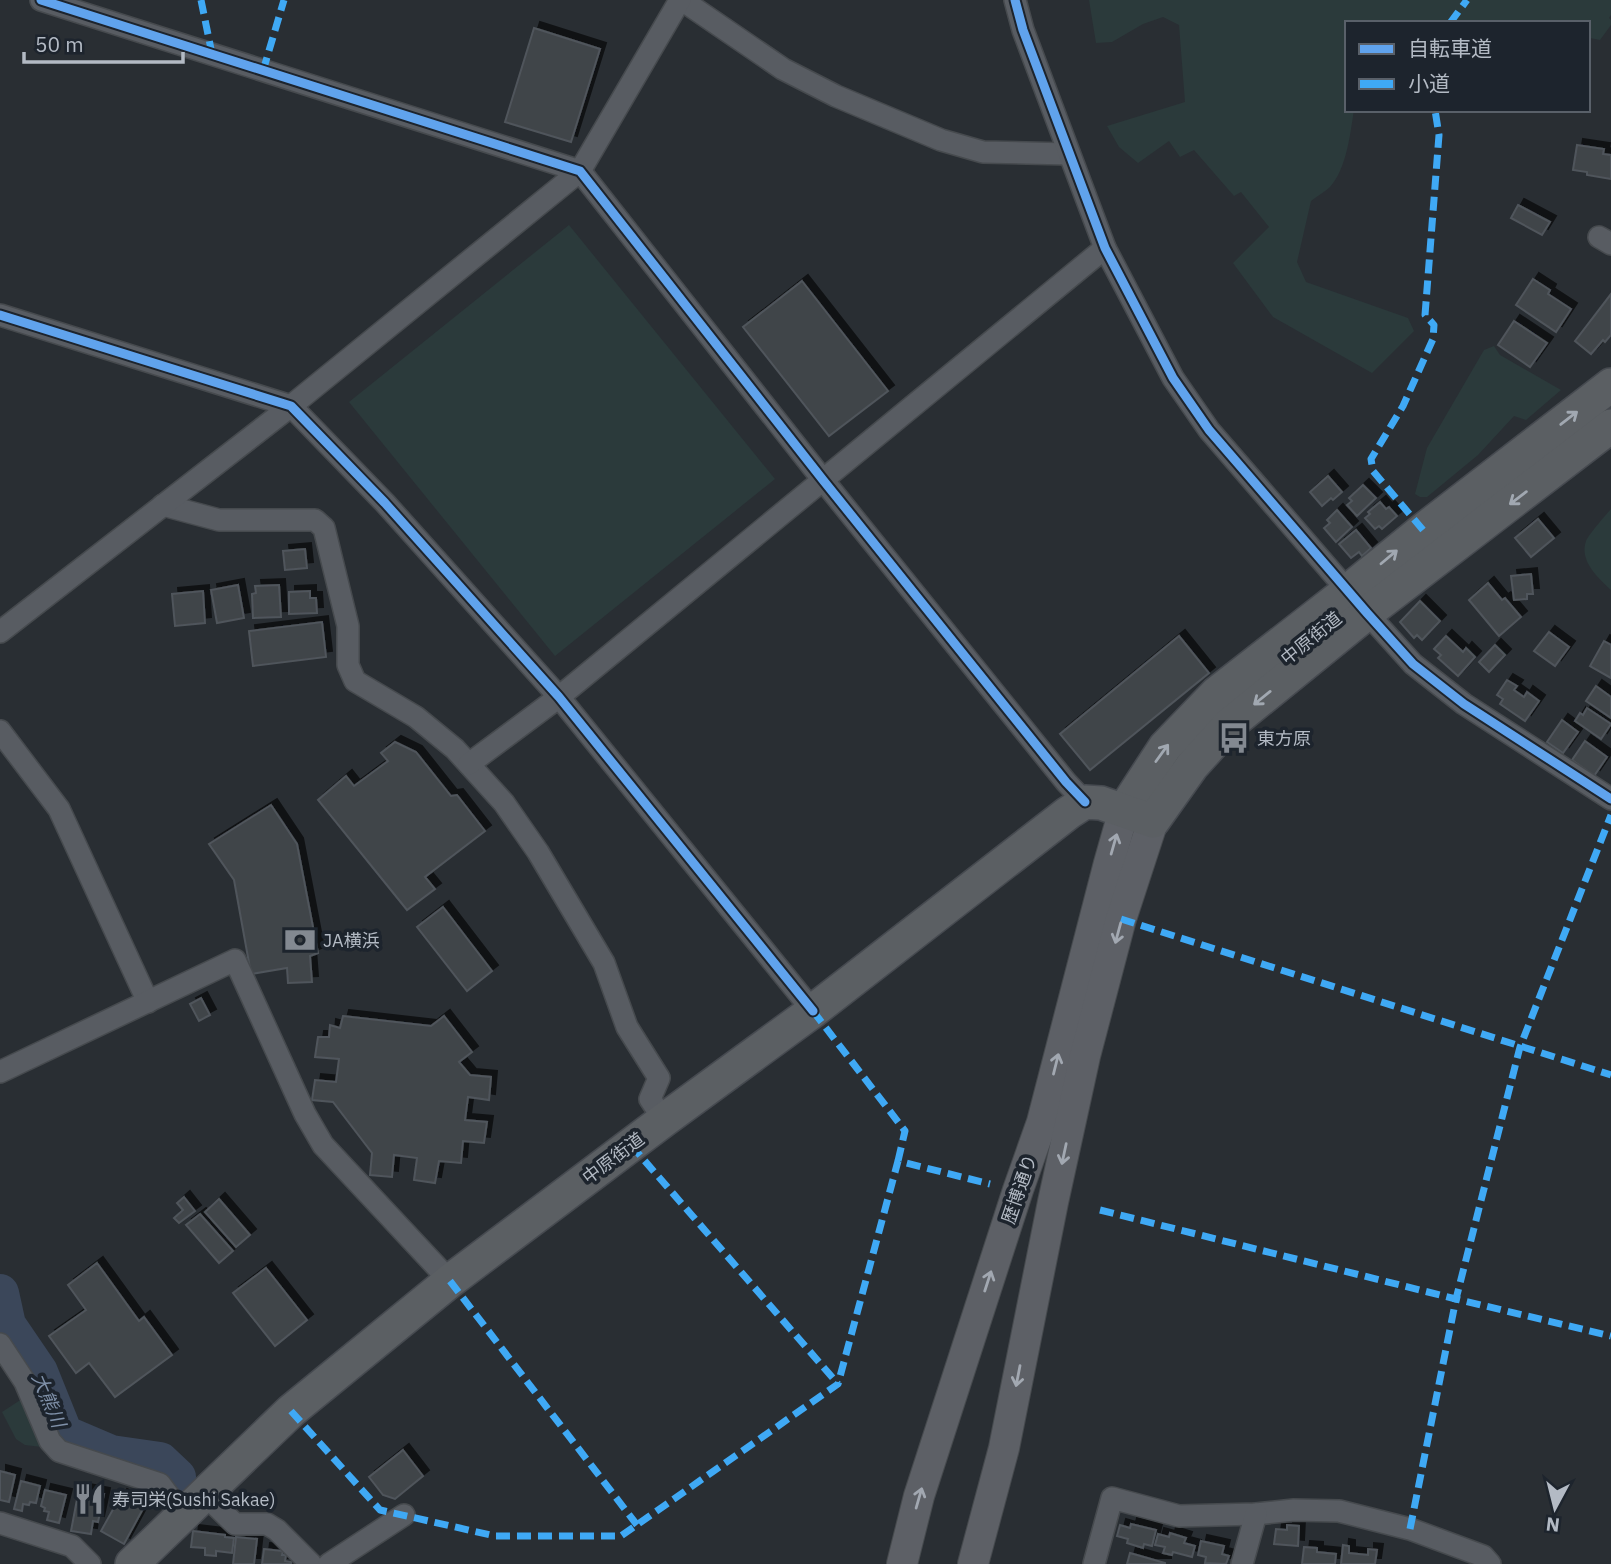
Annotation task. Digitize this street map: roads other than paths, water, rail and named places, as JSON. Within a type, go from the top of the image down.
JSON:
[{"type":"main road","name":"中原街道","points":[[1139,815],[1358,602],[1423,530],[1611,385]]},
{"type":"main road","name":"中原街道","points":[[1358,602],[1611,426]]},
{"type":"main road","name":"中原街道","points":[[132,1564],[291,1410],[450,1281],[813,1011],[1068,813],[1086,802]]},
{"type":"main road","points":[[1086,802],[1101,803],[1139,815]]},
{"type":"street","points":[[41,0],[580,171],[823,480],[1066,782],[1086,802]]},
{"type":"street","points":[[0,632],[291,405],[580,171],[681,0],[783,69],[836,96],[941,140],[983,152],[1069,153]]},
{"type":"street","points":[[1015,0],[1023,30],[1105,248],[1173,378],[1209,429],[1413,664],[1464,704],[1611,799]]},
{"type":"street","points":[[469,764],[559,697],[1105,248]]},
{"type":"street","points":[[0,315],[291,405],[385,503],[559,697],[813,1011]]},
{"type":"street","points":[[163,505],[219,520],[315,520],[324,528],[348,626],[348,664],[355,681],[416,717],[455,749],[504,803],[531,842],[604,963],[627,1027],[659,1077],[650,1099],[664,1120]]},
{"type":"street","points":[[0,731],[59,809],[148,1002]]},
{"type":"street","name":"歴博通り","points":[[902,1564],[919,1496],[1013,1203],[1042,1122],[1108,863],[1139,815]]},
{"type":"street","name":"歴博通り","points":[[973,1564],[1004,1448],[1085,1056],[1121,919],[1139,815]]},
{"type":"street","points":[[0,1072],[235,960],[305,1114],[323,1145],[450,1281]]},
{"type":"street","points":[[0,1344],[25,1381],[50,1441],[59,1451],[160,1483],[194,1505],[235,1524],[267,1524],[277,1530],[311,1564]]},
{"type":"street","points":[[1094,1564],[1112,1498],[1179,1516],[1294,1510],[1339,1511],[1410,1529],[1483,1556],[1490,1564]]},
{"type":"street","points":[[1242,1564],[1256,1514]]},
{"type":"street","points":[[329,1564],[404,1515]]},
{"type":"street","points":[[0,1523],[72,1546],[90,1564]]},
{"type":"waterway","name":"大熊川","points":[[0,1293],[7,1325],[39,1372],[64,1434],[111,1454],[160,1461],[177,1477]]},
{"type":"place","name":"東方原","points":[[1234,738]]},
{"type":"place","name":"JA横浜","points":[[300,940]]},
{"type":"place","name":"寿司栄(Sushi Sakae)","points":[[89,1499]]}]
